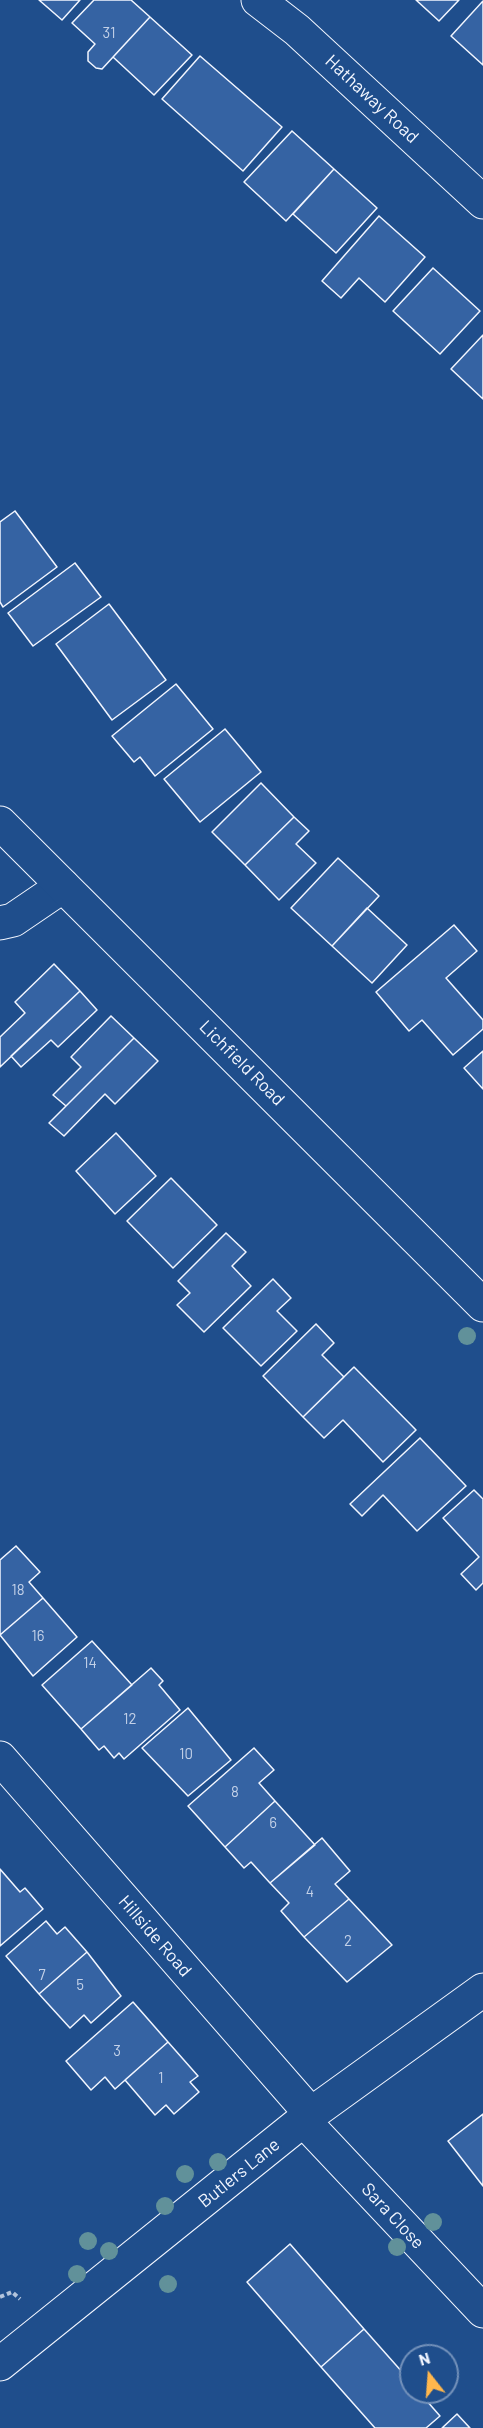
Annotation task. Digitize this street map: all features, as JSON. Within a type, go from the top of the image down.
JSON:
[{"type":"street","name":"Hathaway Road","points":[[258,0],[297,30],[483,202]]},
{"type":"street","name":"Lichfield Road","points":[[0,823],[480,1296]]},
{"type":"street","points":[[0,923],[13,920],[63,886]]},
{"type":"street","name":"Hillside Road","points":[[0,1758],[307,2118]]},
{"type":"street","name":"Butlers Lane","points":[[0,2364],[307,2118],[483,1990]]},
{"type":"street","name":"Sara Close","points":[[307,2118],[483,2311]]},
{"type":"path","points":[[0,2297],[12,2292]]},
{"type":"building","points":[[39,0],[80,0],[62,20]]},
{"type":"building","points":[[94,0],[131,0],[150,17],[102,69],[96,68],[88,61],[88,52],[95,44],[72,23]]},
{"type":"building","points":[[416,0],[459,0],[439,21]]},
{"type":"building","points":[[483,1],[483,65],[451,36]]},
{"type":"building","points":[[150,17],[192,55],[154,95],[113,57]]},
{"type":"building","points":[[200,56],[282,127],[243,171],[162,99]]},
{"type":"building","points":[[292,131],[334,169],[286,221],[244,182]]},
{"type":"building","points":[[334,169],[377,208],[336,253],[293,214]]},
{"type":"building","points":[[379,216],[425,257],[385,302],[359,278],[341,298],[322,281]]},
{"type":"building","points":[[433,268],[480,311],[440,354],[393,311]]},
{"type":"building","points":[[483,335],[483,399],[451,369]]},
{"type":"building","points":[[15,511],[57,567],[3,607],[0,602],[0,522]]},
{"type":"building","points":[[75,563],[101,597],[33,646],[8,613]]},
{"type":"building","points":[[109,604],[166,680],[112,720],[56,644]]},
{"type":"building","points":[[176,684],[213,729],[155,776],[140,757],[134,762],[112,736]]},
{"type":"building","points":[[225,729],[261,772],[200,822],[164,779]]},
{"type":"building","points":[[261,783],[294,817],[245,865],[212,832]]},
{"type":"building","points":[[294,817],[309,831],[296,844],[316,863],[279,900],[245,865]]},
{"type":"building","points":[[338,858],[379,896],[332,946],[291,908]]},
{"type":"building","points":[[367,908],[407,945],[372,983],[332,946]]},
{"type":"building","points":[[454,925],[477,951],[446,978],[483,1020],[483,1029],[453,1055],[422,1020],[409,1031],[376,992]]},
{"type":"building","points":[[54,964],[80,991],[0,1067],[0,1037],[25,1013],[15,1002]]},
{"type":"building","points":[[80,991],[97,1010],[58,1047],[51,1040],[21,1067],[11,1056]]},
{"type":"building","points":[[111,1016],[134,1038],[66,1106],[53,1095],[81,1067],[71,1057]]},
{"type":"building","points":[[134,1038],[158,1061],[115,1104],[105,1094],[64,1136],[49,1123]]},
{"type":"building","points":[[483,1051],[483,1089],[464,1068]]},
{"type":"building","points":[[116,1133],[156,1176],[115,1214],[76,1171]]},
{"type":"building","points":[[171,1178],[217,1225],[173,1268],[127,1221]]},
{"type":"building","points":[[226,1233],[246,1252],[232,1266],[251,1286],[204,1332],[177,1305],[190,1293],[178,1281]]},
{"type":"building","points":[[273,1279],[291,1298],[277,1311],[297,1331],[261,1366],[223,1328]]},
{"type":"building","points":[[316,1324],[334,1343],[322,1355],[344,1377],[303,1417],[263,1376]]},
{"type":"building","points":[[354,1367],[416,1430],[383,1462],[343,1420],[324,1438],[303,1417]]},
{"type":"building","points":[[420,1438],[466,1486],[417,1531],[383,1495],[362,1516],[350,1504]]},
{"type":"building","points":[[474,1490],[483,1499],[483,1583],[476,1590],[461,1574],[479,1557],[443,1518]]},
{"type":"building","points":[[16,1546],[40,1572],[29,1582],[43,1598],[0,1635],[0,1560]]},
{"type":"building","points":[[43,1598],[77,1637],[33,1676],[0,1635]]},
{"type":"building","points":[[92,1641],[132,1685],[81,1729],[42,1685]]},
{"type":"building","points":[[151,1668],[163,1681],[159,1685],[180,1710],[124,1759],[119,1753],[114,1758],[104,1746],[99,1750],[81,1729]]},
{"type":"building","points":[[188,1708],[231,1760],[188,1796],[142,1748]]},
{"type":"building","points":[[254,1748],[274,1770],[259,1783],[275,1801],[225,1847],[188,1806]]},
{"type":"building","points":[[275,1801],[315,1845],[270,1883],[251,1862],[244,1868],[225,1847]]},
{"type":"building","points":[[322,1838],[350,1871],[335,1884],[349,1899],[304,1937],[281,1911],[289,1903],[270,1883]]},
{"type":"building","points":[[0,1869],[20,1892],[25,1888],[43,1909],[0,1946]]},
{"type":"building","points":[[349,1899],[392,1945],[347,1982],[304,1937]]},
{"type":"building","points":[[46,1921],[57,1934],[65,1927],[87,1952],[39,1994],[6,1956]]},
{"type":"building","points":[[87,1952],[121,1996],[91,2023],[84,2015],[70,2028],[39,1994]]},
{"type":"building","points":[[133,2002],[168,2042],[115,2089],[105,2077],[91,2090],[66,2061]]},
{"type":"building","points":[[168,2042],[198,2076],[190,2082],[199,2092],[174,2114],[166,2105],[155,2115],[125,2080]]},
{"type":"building","points":[[483,2114],[483,2186],[448,2141]]},
{"type":"building","points":[[290,2244],[364,2329],[321,2367],[247,2282]]},
{"type":"building","points":[[364,2329],[399,2368],[399,2404],[430,2404],[440,2416],[426,2428],[375,2428],[321,2367]]},
{"type":"building","points":[[457,2414],[470,2428],[442,2428]]}]
